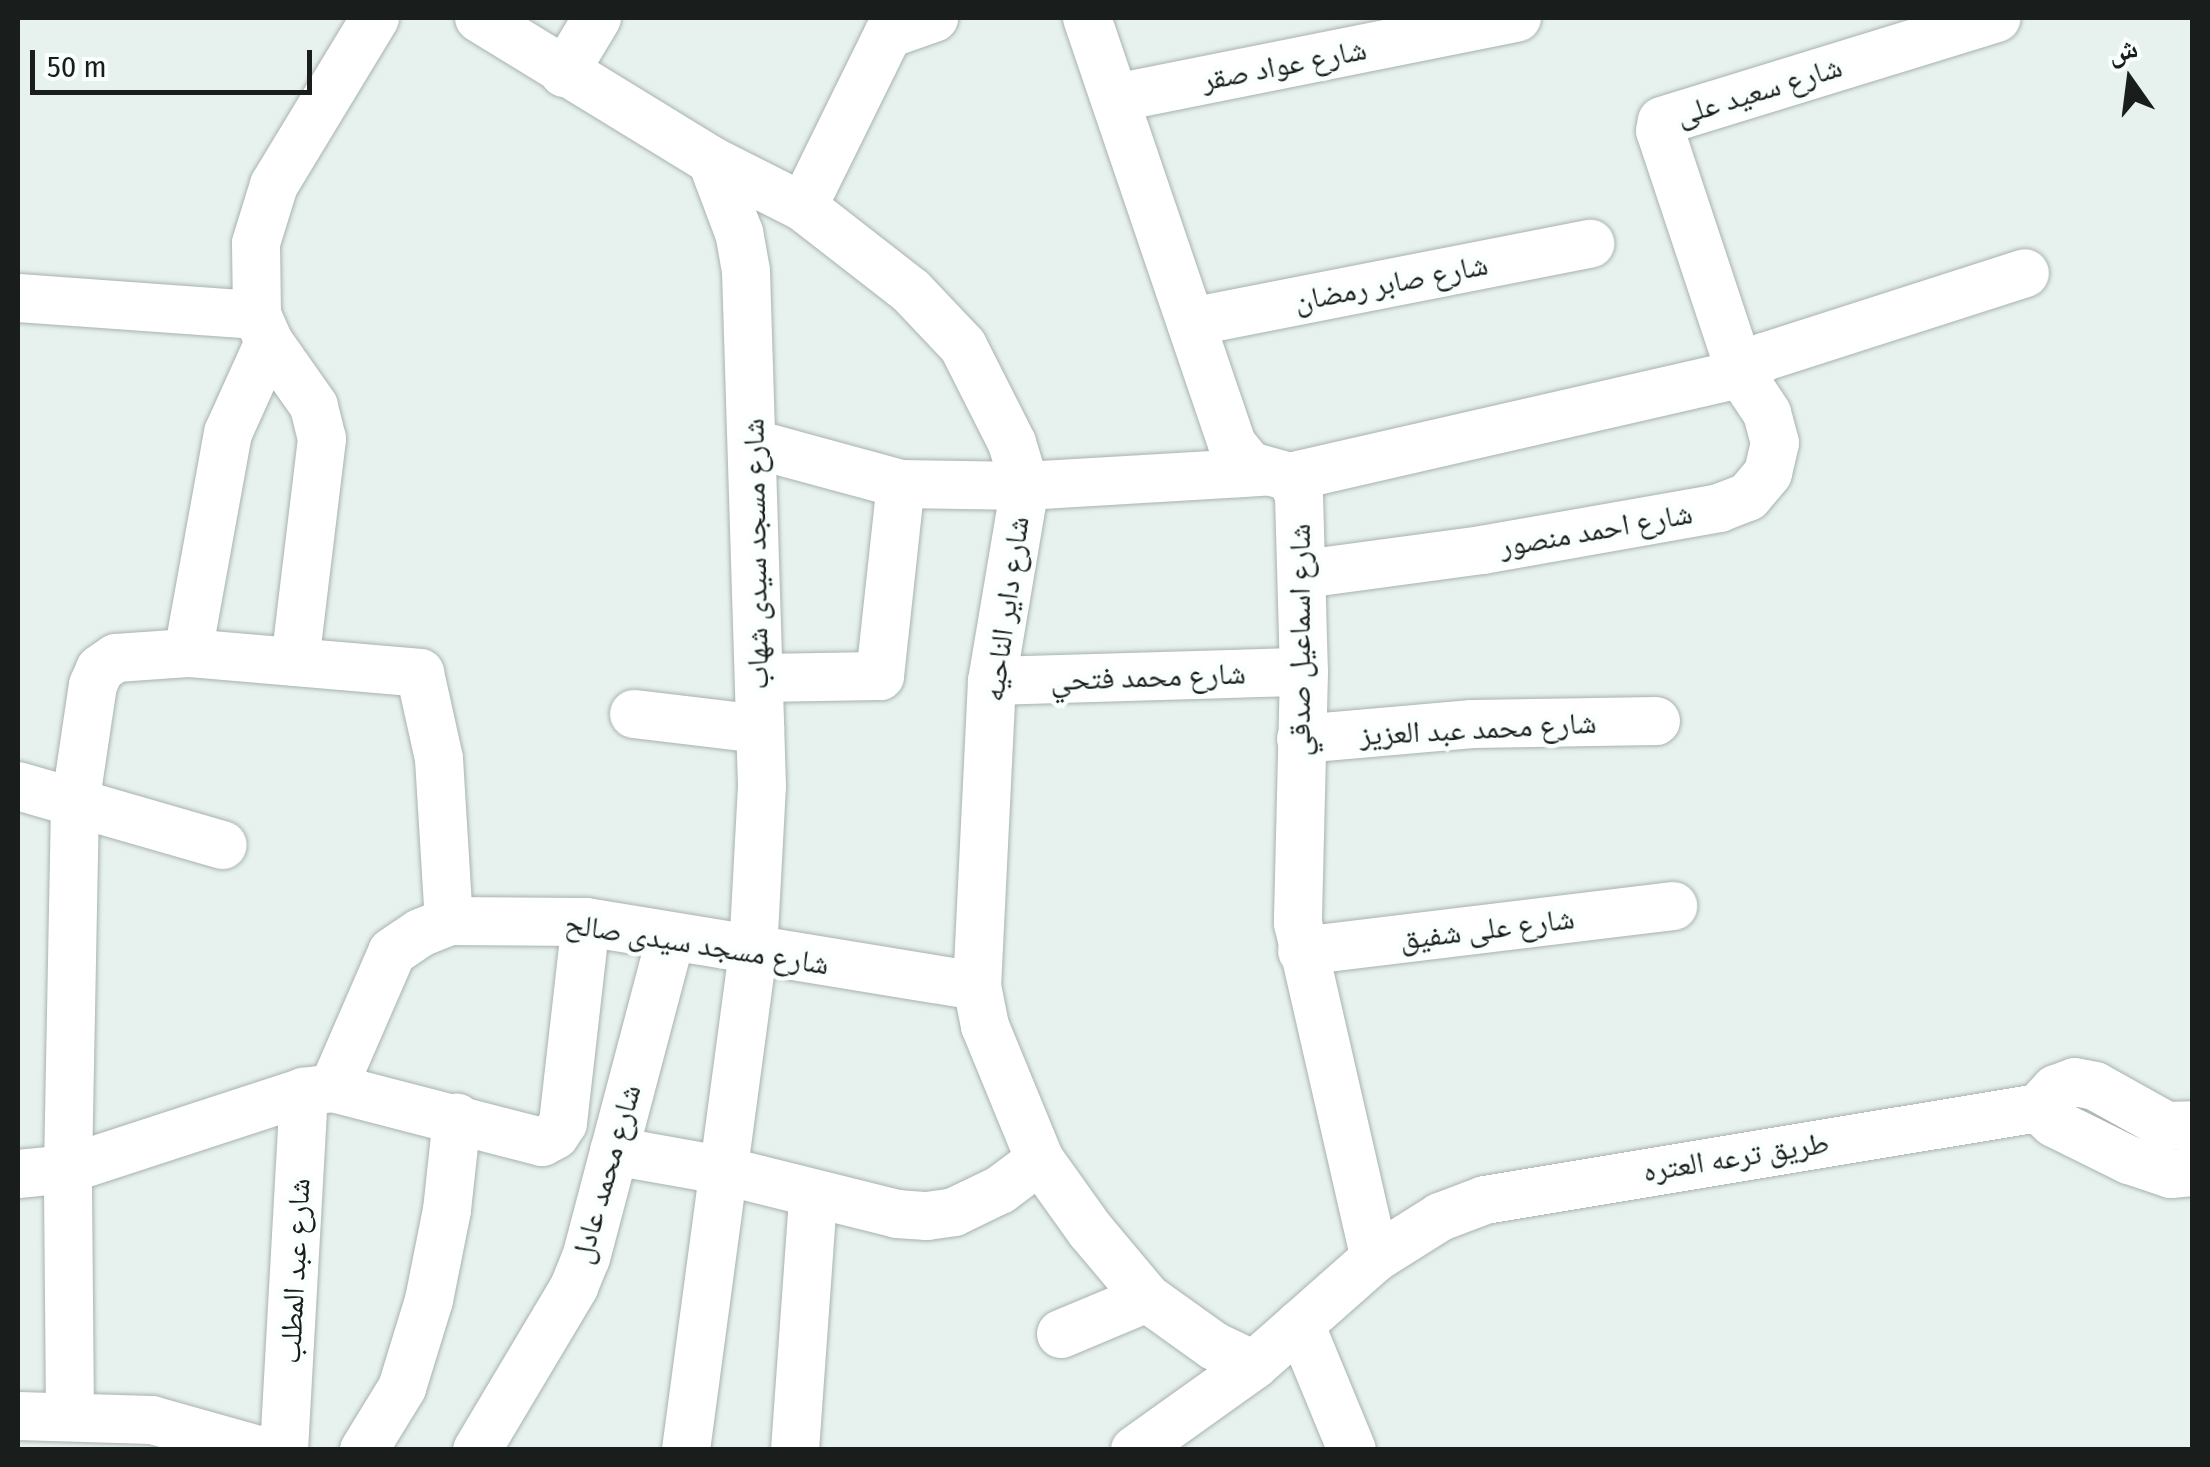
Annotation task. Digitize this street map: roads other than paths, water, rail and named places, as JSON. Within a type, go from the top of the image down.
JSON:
[{"type":"street","points":[[188,653],[228,433],[263,328],[256,258],[262,215],[274,185],[375,18]]},
{"type":"street","name":"شارع داير الناحيه","points":[[479,18],[712,161],[803,207],[911,291],[962,346],[1006,428],[1024,486],[992,681],[977,986],[985,1026],[1008,1092],[1040,1160],[1147,1298],[1214,1346],[1254,1365]]},
{"type":"street","points":[[564,73],[597,18]]},
{"type":"street","points":[[803,207],[888,34],[934,18]]},
{"type":"street","points":[[1087,18],[1232,444],[1240,458],[1276,474]]},
{"type":"street","name":"شارع سعيد على","points":[[1741,374],[1660,131],[1662,121],[1996,18]]},
{"type":"street","name":"شارع عواد صقر","points":[[1115,98],[1515,19]]},
{"type":"street","name":"شارع مسجد سيدى شهاب","points":[[686,1450],[721,1170],[754,952],[762,786],[754,444],[744,252],[712,161]]},
{"type":"street","name":"شارع صابر رمضان","points":[[1191,322],[1590,244]]},
{"type":"street","points":[[754,444],[901,484],[1024,486],[1276,474],[1741,374],[1764,356],[2025,273]]},
{"type":"street","points":[[18,298],[263,328],[314,406],[322,440],[296,662]]},
{"type":"street","name":"شارع احمد منصور","points":[[1304,574],[1482,550],[1719,508],[1748,496],[1768,473],[1775,442],[1766,413],[1741,374]]},
{"type":"street","name":"شارع اسماعيل صدقي","points":[[1276,474],[1299,495],[1304,574],[1298,923],[1375,1258]]},
{"type":"street","points":[[759,678],[880,676],[901,484]]},
{"type":"street","points":[[70,1415],[68,1169],[75,805],[93,685],[100,669],[116,658],[188,653],[420,673],[439,759],[449,921]]},
{"type":"street","name":"شارع محمد فتحي","points":[[992,681],[1304,672]]},
{"type":"street","points":[[634,714],[760,729]]},
{"type":"street","name":"شارع محمد عبد العزيز","points":[[1302,740],[1472,724],[1656,721]]},
{"type":"street","points":[[18,786],[223,845]]},
{"type":"street","name":"شارع على شفيق","points":[[1302,951],[1673,906]]},
{"type":"street","name":"شارع مسجد سيدى صالح","points":[[318,1090],[392,952],[420,932],[449,921],[586,922],[977,986]]},
{"type":"street","points":[[18,1174],[68,1169],[318,1090],[457,1118],[542,1142],[555,1136],[563,1123],[586,922]]},
{"type":"street","name":"شارع محمد عادل","points":[[477,1450],[574,1287],[586,1258],[672,937]]},
{"type":"street","name":"طريق ترعه العتره","points":[[1135,1450],[1254,1365],[1375,1258],[1440,1218],[1486,1200],[2038,1108],[2056,1089],[2074,1082],[2095,1086],[2167,1126],[2192,1125]]},
{"type":"street","name":"شارع عبد المطلب","points":[[284,1450],[318,1090]]},
{"type":"street","points":[[2038,1108],[2054,1123],[2129,1160],[2171,1174],[2192,1172]]},
{"type":"street","points":[[364,1450],[402,1388],[444,1228],[457,1118]]},
{"type":"street","points":[[614,1151],[721,1170],[813,1197],[927,1216],[954,1212],[1000,1190],[1040,1160]]},
{"type":"street","points":[[795,1450],[813,1197]]},
{"type":"street","points":[[1060,1334],[1147,1298]]},
{"type":"street","points":[[1300,1324],[1352,1450]]},
{"type":"street","points":[[18,1416],[70,1415],[150,1435],[258,1450]]}]
